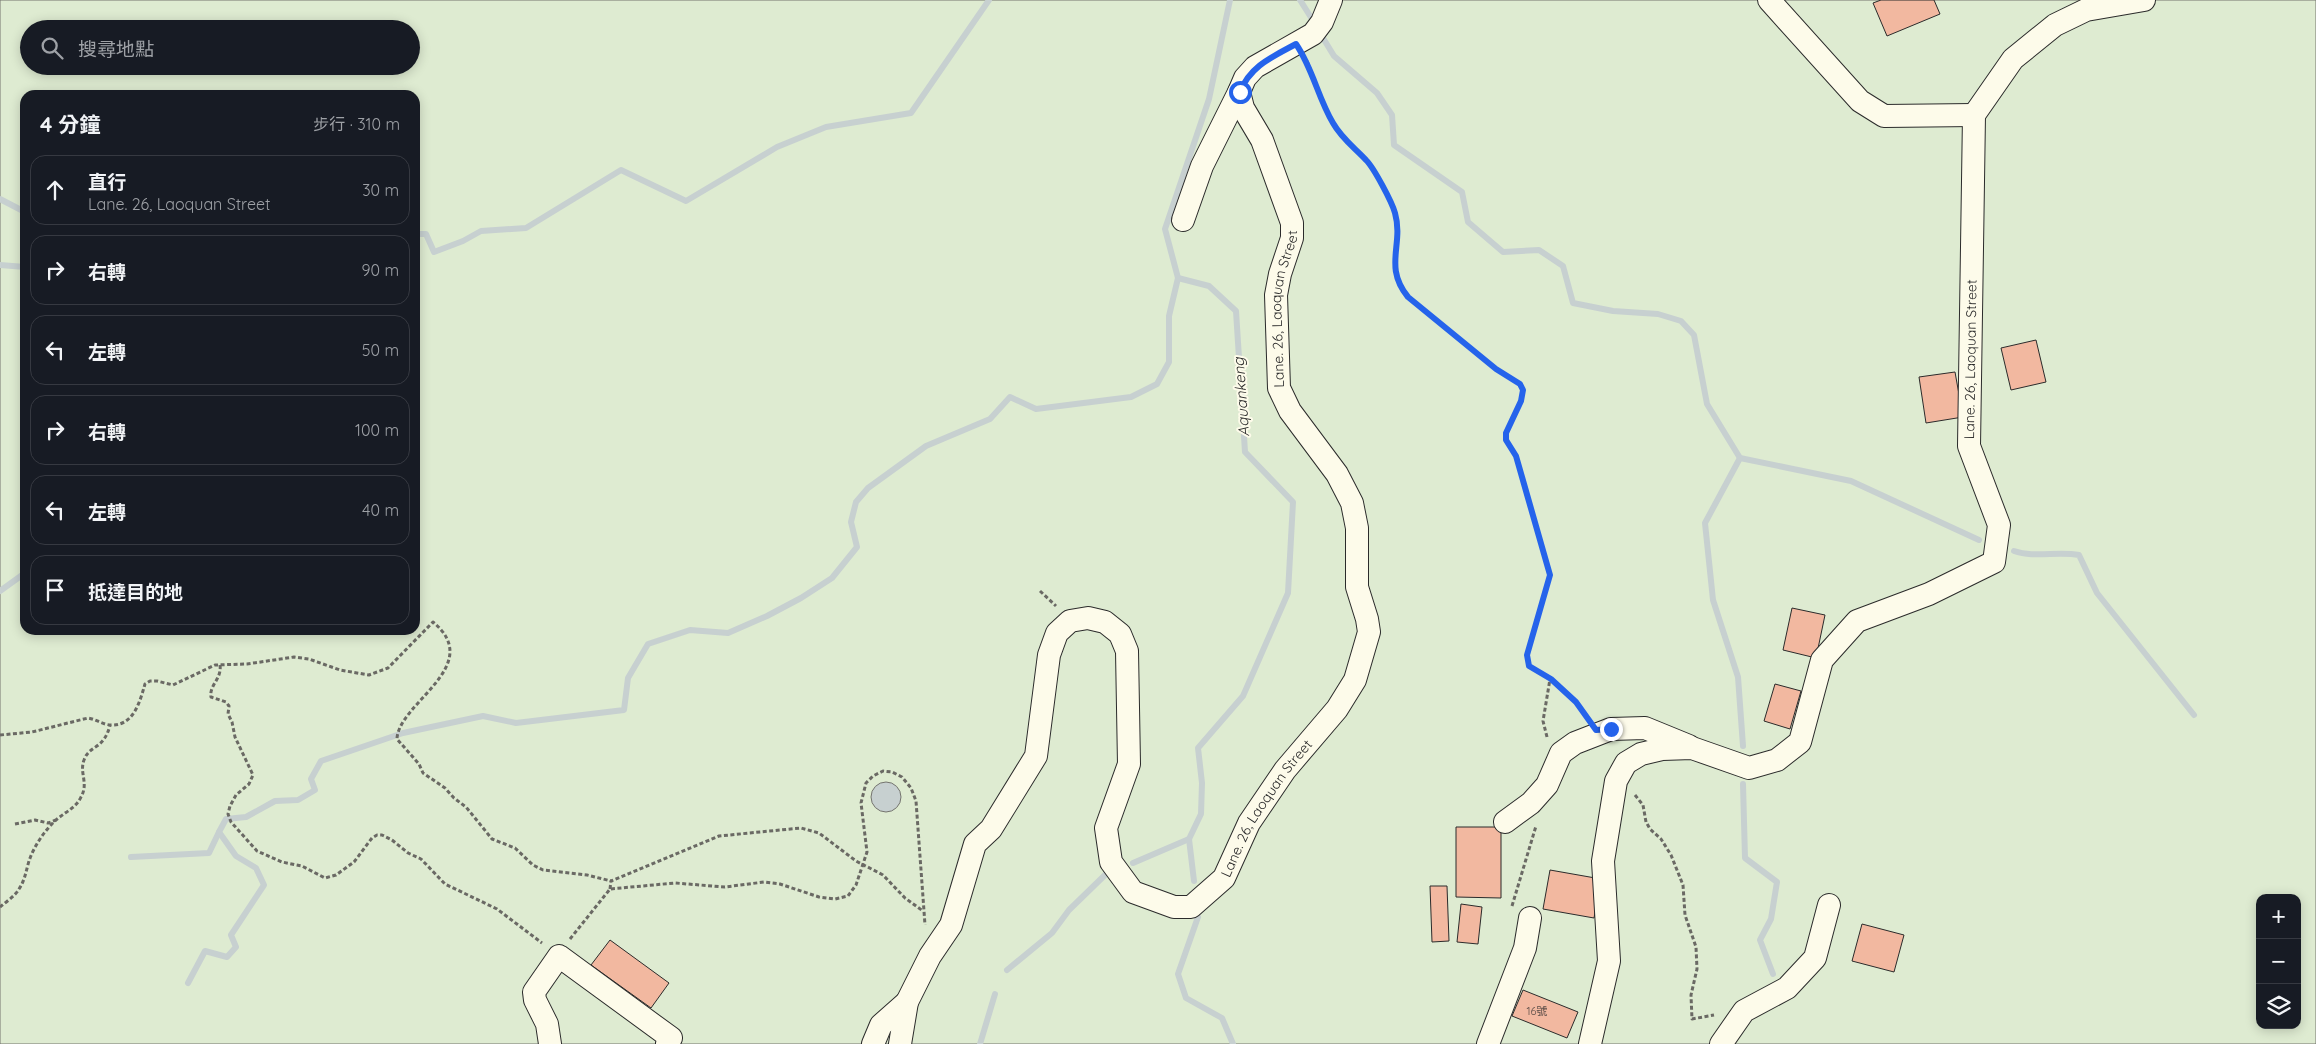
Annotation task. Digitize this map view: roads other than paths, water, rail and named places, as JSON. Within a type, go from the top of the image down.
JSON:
[{"type":"street","points":[[1183,220],[1202,166],[1240,92],[1245,78],[1255,67],[1313,34],[1322,22],[1331,0]]},
{"type":"street","points":[[1769,0],[1860,101],[1884,116],[1974,115],[2013,59],[2055,25],[2086,10],[2144,0]]},
{"type":"street","name":"Lane. 26, Laoquan Street","points":[[900,1044],[907,1002],[930,956],[951,925],[975,844],[991,830],[1036,756],[1049,655],[1057,634],[1070,621],[1088,618],[1105,622],[1120,634],[1127,651],[1130,764],[1106,828],[1111,862],[1133,892],[1174,907],[1191,907],[1224,878],[1254,815],[1284,770],[1337,709],[1355,680],[1369,632],[1357,587],[1357,528],[1352,503],[1338,474],[1290,411],[1279,388],[1276,295],[1280,274],[1292,238],[1292,223],[1262,140],[1243,108],[1240,92]]},
{"type":"street","name":"Lane. 26, Laoquan Street","points":[[1590,1044],[1609,961],[1603,861],[1616,781],[1626,763],[1641,754],[1662,749],[1692,748],[1749,768],[1777,760],[1800,742],[1822,660],[1857,622],[1929,594],[1994,562],[1999,525],[1969,446],[1974,115]]},
{"type":"street","points":[[1504,822],[1531,803],[1547,784],[1562,753],[1575,743],[1611,729],[1645,728],[1692,748]]},
{"type":"street","points":[[1721,1044],[1744,1011],[1787,988],[1815,958],[1829,905]]},
{"type":"street","points":[[1488,1044],[1525,948],[1530,918]]},
{"type":"street","points":[[550,1044],[547,1024],[535,1000],[534,992],[559,956],[671,1038],[668,1044]]},
{"type":"street","points":[[873,1044],[881,1025],[907,1002]]},
{"type":"waterway","points":[[420,234],[426,234],[434,252],[463,241],[481,231],[526,228],[621,170],[686,201],[777,147],[826,127],[911,113],[989,0]]},
{"type":"waterway","name":"Aquankeng","points":[[1194,881],[1189,839],[1201,814],[1202,783],[1198,748],[1243,696],[1288,593],[1293,502],[1245,452],[1236,311],[1209,286],[1178,278],[1165,229],[1209,99],[1230,0]]},
{"type":"waterway","points":[[1300,0],[1312,19]]},
{"type":"waterway","points":[[1323,38],[1334,56],[1377,93],[1392,115],[1394,145],[1462,192],[1468,222],[1503,252],[1539,250],[1563,266],[1573,303],[1613,311],[1658,314],[1681,321],[1694,335],[1707,404],[1740,458],[1851,481],[1979,540]]},
{"type":"waterway","points":[[0,199],[20,209]]},
{"type":"waterway","points":[[0,265],[20,267]]},
{"type":"waterway","points":[[188,983],[205,951],[227,957],[236,947],[231,935],[264,885],[256,868],[236,856],[219,832],[226,819],[246,817],[275,801],[298,800],[315,790],[311,779],[321,761],[403,733],[483,716],[516,723],[624,710],[628,678],[648,644],[690,630],[728,633],[767,616],[801,598],[832,578],[857,547],[851,522],[856,502],[868,488],[926,446],[990,419],[1010,397],[1036,409],[1131,397],[1157,384],[1169,362],[1169,316],[1178,278]]},
{"type":"waterway","points":[[1740,458],[1705,523],[1713,600],[1738,677],[1743,746]]},
{"type":"waterway","points":[[2014,551],[2030,554],[2079,555],[2097,593],[2194,715]]},
{"type":"waterway","points":[[0,591],[20,577]]},
{"type":"waterway","points":[[1743,784],[1745,858],[1777,882],[1771,919],[1760,940],[1773,974]]},
{"type":"waterway","points":[[131,857],[209,853],[219,832]]},
{"type":"waterway","points":[[1133,863],[1189,839]]},
{"type":"waterway","points":[[1007,970],[1052,933],[1069,910],[1105,875]]},
{"type":"waterway","name":"Aquankeng","points":[[1198,917],[1178,974],[1186,998],[1222,1018],[1233,1044]]},
{"type":"waterway","points":[[980,1044],[995,994]]}]
